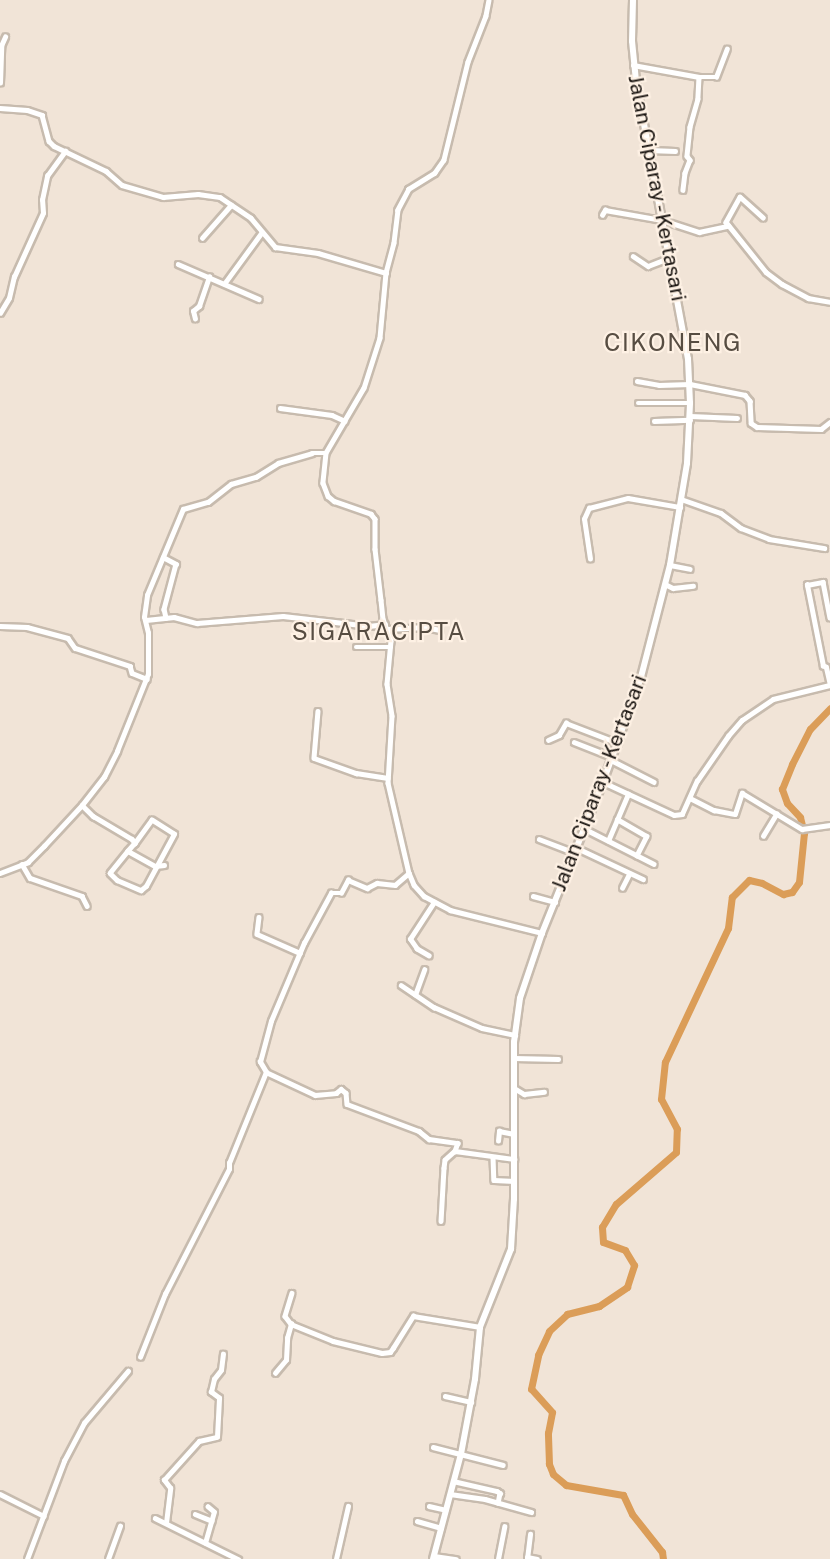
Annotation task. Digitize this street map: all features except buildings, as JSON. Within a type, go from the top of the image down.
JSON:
[{"type":"main road","name":"Jalan Ciparay - Kertasari","points":[[433,1558],[471,1402],[480,1327],[511,1249],[515,1035],[524,982],[612,759],[641,677],[670,565],[680,507],[690,418],[690,384],[687,352],[633,65],[633,0]]},
{"type":"street","points":[[489,0],[486,16],[468,62],[444,160],[435,173],[417,182],[402,198],[386,273],[380,338],[364,388],[326,453],[323,483],[328,496],[340,506],[371,514],[375,519],[375,549],[386,627],[391,646],[387,684],[392,716],[388,777],[409,873],[418,891],[450,910],[542,933]]},
{"type":"street","points":[[0,83],[1,46],[5,37]]},
{"type":"street","points":[[633,65],[699,77],[716,77],[727,49]]},
{"type":"street","points":[[683,190],[685,173],[690,160],[687,156],[690,127],[698,99],[699,77]]},
{"type":"street","points":[[0,108],[27,110],[42,115],[50,141],[64,151],[106,171],[129,187],[162,197],[208,195],[220,197],[251,218],[275,247],[318,253],[386,273]]},
{"type":"street","points":[[649,150],[675,150]]},
{"type":"street","points":[[0,313],[9,298],[14,277],[43,213],[42,200],[47,176],[64,151]]},
{"type":"street","points":[[763,218],[739,197],[726,221],[766,272],[809,299],[830,302]]},
{"type":"street","points":[[202,238],[231,206]]},
{"type":"street","points":[[602,215],[603,210],[662,220],[695,232],[728,226]]},
{"type":"street","points":[[224,284],[262,232]]},
{"type":"street","points":[[633,256],[648,266],[669,258]]},
{"type":"street","points":[[178,264],[259,299]]},
{"type":"street","points":[[195,319],[193,311],[198,306],[209,277]]},
{"type":"street","points":[[637,381],[659,385],[690,384],[745,395],[750,401],[751,423],[757,427],[821,429],[830,422]]},
{"type":"street","points":[[638,403],[690,403]]},
{"type":"street","points":[[280,408],[332,415],[345,421]]},
{"type":"street","points":[[654,421],[737,418]]},
{"type":"street","points":[[0,873],[22,864],[44,846],[104,777],[147,679],[149,657],[146,620],[147,595],[184,508],[208,502],[231,484],[256,477],[278,463],[312,453],[326,453]]},
{"type":"street","points":[[590,559],[584,519],[590,508],[628,498],[680,507]]},
{"type":"street","points":[[681,499],[721,513],[741,528],[769,539],[824,548]]},
{"type":"street","points":[[163,557],[176,563],[164,609],[166,618]]},
{"type":"street","points":[[670,565],[690,569]]},
{"type":"street","points":[[603,782],[678,816],[714,755],[742,720],[773,699],[830,685],[828,668],[823,666],[807,585],[823,582],[830,617]]},
{"type":"street","points":[[665,584],[673,588],[693,586]]},
{"type":"street","points":[[146,620],[176,617],[181,621],[197,623],[283,616],[369,626],[424,627],[440,630]]},
{"type":"street","points":[[0,626],[27,627],[68,638],[75,648],[82,652],[130,666],[132,673],[147,679]]},
{"type":"street","points":[[356,646],[391,646]]},
{"type":"street","points":[[318,711],[314,758],[356,773],[388,777]]},
{"type":"street","points":[[548,740],[559,735],[566,723],[618,743]]},
{"type":"street","points":[[574,742],[654,782]]},
{"type":"street","points":[[690,798],[714,810],[735,814],[742,793],[801,829],[808,830],[830,825]]},
{"type":"street","points":[[608,841],[628,794]]},
{"type":"street","points":[[82,805],[93,816],[114,827],[135,843]]},
{"type":"street","points":[[763,836],[776,814]]},
{"type":"street","points":[[617,819],[646,835],[638,856]]},
{"type":"street","points":[[152,820],[173,832],[146,886],[141,890],[117,880],[110,873],[135,843],[152,820]]},
{"type":"street","points":[[585,829],[654,864]]},
{"type":"street","points":[[538,839],[576,850],[643,879]]},
{"type":"street","points":[[128,851],[155,866],[164,865]]},
{"type":"street","points":[[22,864],[30,878],[82,896],[87,906]]},
{"type":"street","points":[[409,873],[395,885],[377,883],[365,888],[348,880],[341,893],[332,891],[300,953],[271,1021],[260,1062],[266,1072],[315,1095],[336,1093],[341,1089],[345,1092],[347,1104],[419,1131],[429,1139],[458,1143],[455,1151],[445,1160],[441,1221]]},
{"type":"street","points":[[622,888],[629,874]]},
{"type":"street","points":[[534,896],[555,902]]},
{"type":"street","points":[[429,956],[417,949],[410,939],[434,902]]},
{"type":"street","points":[[259,917],[256,934],[300,953]]},
{"type":"street","points":[[415,995],[424,970]]},
{"type":"street","points":[[401,985],[434,1007],[482,1028],[515,1035]]},
{"type":"street","points":[[514,1058],[558,1059]]},
{"type":"street","points":[[140,1357],[165,1294],[225,1179],[266,1072]]},
{"type":"street","points":[[514,1088],[524,1094],[544,1092]]},
{"type":"street","points":[[498,1141],[499,1131],[514,1134]]},
{"type":"street","points":[[455,1151],[514,1159]]},
{"type":"street","points":[[493,1157],[494,1180],[514,1181]]},
{"type":"street","points":[[292,1293],[285,1314],[291,1324],[333,1341],[382,1353],[390,1352],[414,1316],[480,1327]]},
{"type":"street","points":[[306,1331],[309,1323]]},
{"type":"street","points":[[275,1373],[286,1360],[286,1338],[291,1324]]},
{"type":"street","points":[[166,1523],[170,1488],[164,1480],[199,1441],[217,1437],[219,1398],[211,1392],[214,1379],[221,1370],[223,1354]]},
{"type":"street","points":[[27,1559],[59,1470],[84,1423],[128,1371]]},
{"type":"street","points":[[445,1396],[471,1402]]},
{"type":"street","points":[[433,1447],[502,1465]]},
{"type":"street","points":[[453,1481],[497,1491],[500,1493],[498,1503]]},
{"type":"street","points":[[0,1494],[44,1516]]},
{"type":"street","points":[[450,1494],[531,1512]]},
{"type":"street","points":[[336,1559],[348,1506]]},
{"type":"street","points":[[429,1506],[446,1510]]},
{"type":"street","points":[[205,1543],[212,1521],[213,1509],[208,1507]]},
{"type":"street","points":[[195,1514],[212,1521]]},
{"type":"street","points":[[155,1518],[238,1559]]},
{"type":"street","points":[[417,1521],[441,1528]]},
{"type":"street","points":[[108,1559],[120,1526]]},
{"type":"street","points":[[498,1559],[504,1527]]},
{"type":"street","points":[[530,1534],[527,1558],[537,1559]]},
{"type":"street","points":[[433,1558],[456,1559]]},
{"type":"waterway","points":[[663,1559],[662,1552],[632,1514],[623,1495],[566,1485],[553,1474],[549,1464],[548,1433],[552,1412],[531,1389],[538,1355],[549,1331],[567,1314],[599,1306],[627,1287],[634,1265],[625,1250],[603,1242],[602,1227],[616,1204],[676,1152],[677,1129],[661,1099],[665,1062],[728,928],[732,897],[749,880],[762,883],[783,894],[792,892],[799,882],[804,833],[800,817],[787,803],[782,789],[810,729],[830,708]]},
{"type":"district","name":"CIKONENG","points":[[673,343]]},
{"type":"district","name":"SIGARACIPTA","points":[[379,632]]}]
